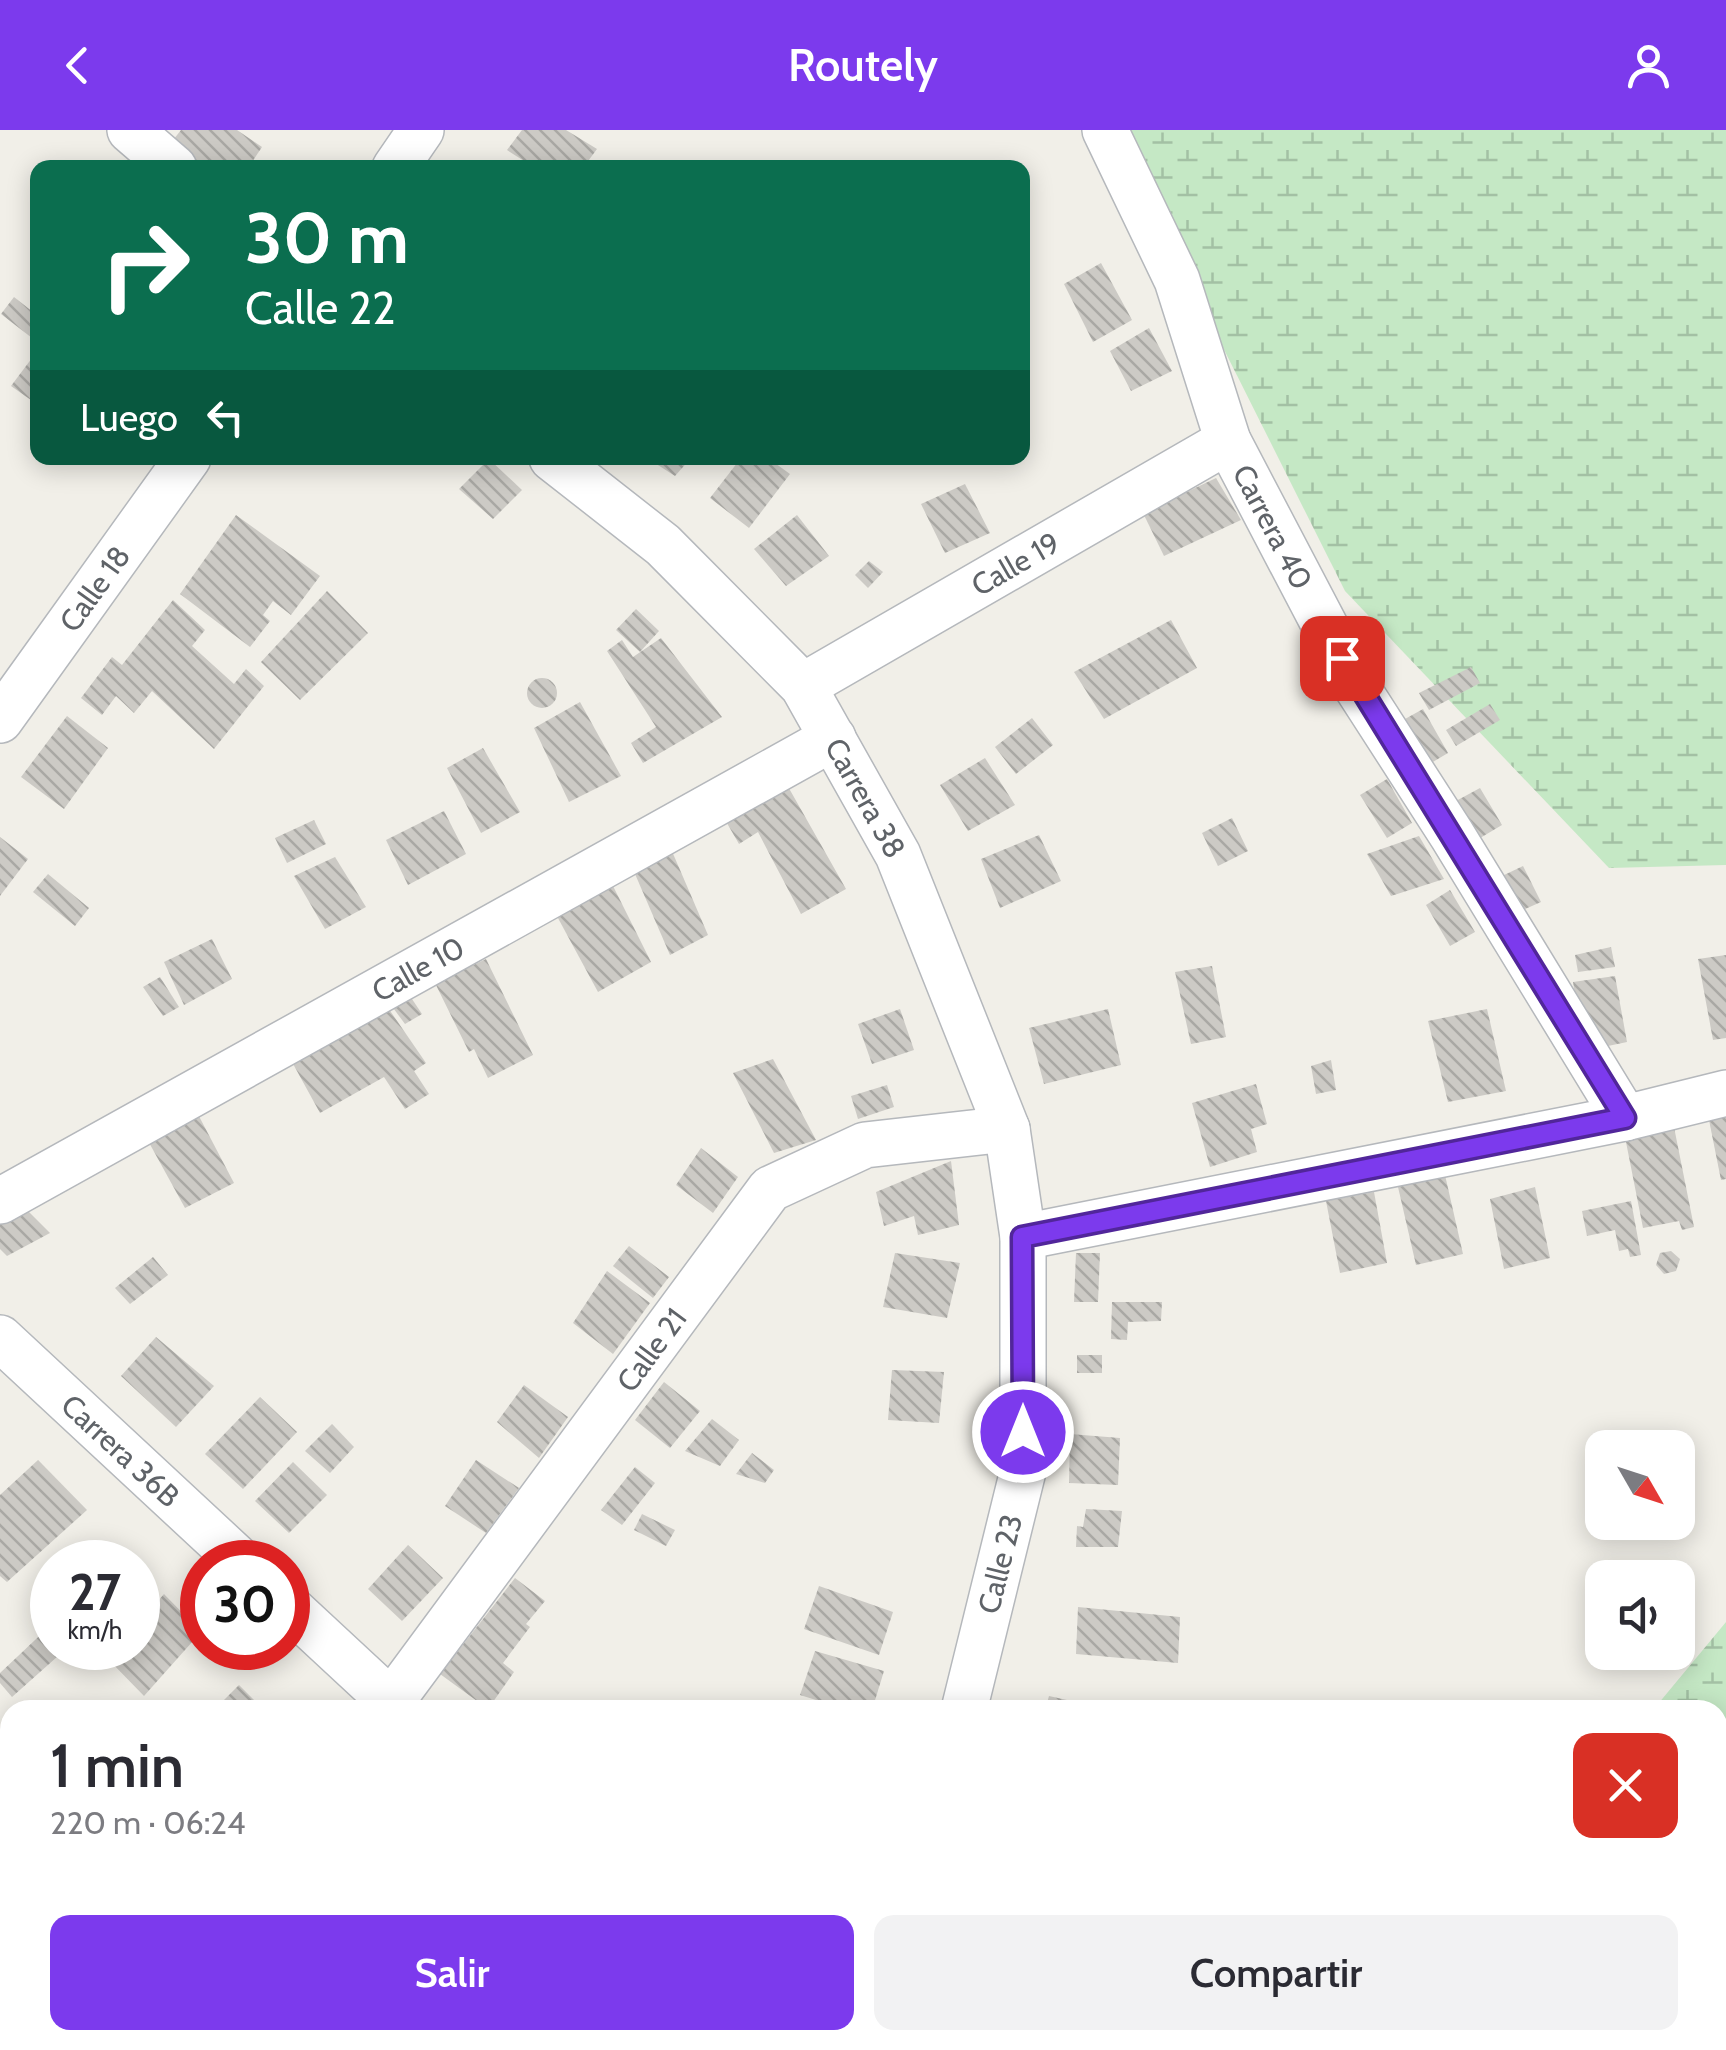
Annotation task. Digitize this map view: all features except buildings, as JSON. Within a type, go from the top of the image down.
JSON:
[{"type":"street","points":[[130,130],[165,160]]},
{"type":"street","points":[[400,160],[421,130]]},
{"type":"street","name":"Carrera 40","points":[[1105,130],[1177,280],[1228,440],[1358,689],[1625,1118]]},
{"type":"street","name":"Calle 19","points":[[804,686],[1228,440]]},
{"type":"street","name":"Calle 18","points":[[0,720],[183,465]]},
{"type":"street","name":"Carrera 38","points":[[561,465],[663,545],[804,686],[898,855],[1007,1129],[1022,1237]]},
{"type":"street","name":"Calle 10","points":[[0,1201],[833,738]]},
{"type":"street","points":[[1022,1237],[1625,1118],[1726,1094]]},
{"type":"street","name":"Calle 21","points":[[398,1700],[770,1189],[865,1145],[1007,1129]]},
{"type":"street","name":"Calle 23","points":[[966,1700],[1023,1471],[1022,1237]]},
{"type":"street","name":"Carrera 36B","points":[[0,1338],[217,1540]]},
{"type":"street","points":[[310,1628],[384,1700]]},
{"type":"green space","points":[[1114,130],[1726,130],[1726,865],[1609,868],[1345,591]]},
{"type":"green space","points":[[1726,1622],[1726,1700],[1661,1700],[1686,1670],[1695,1670],[1695,1659]]},
{"type":"route","points":[[1023,1432],[1022,1237],[1625,1118],[1342,658]]}]
